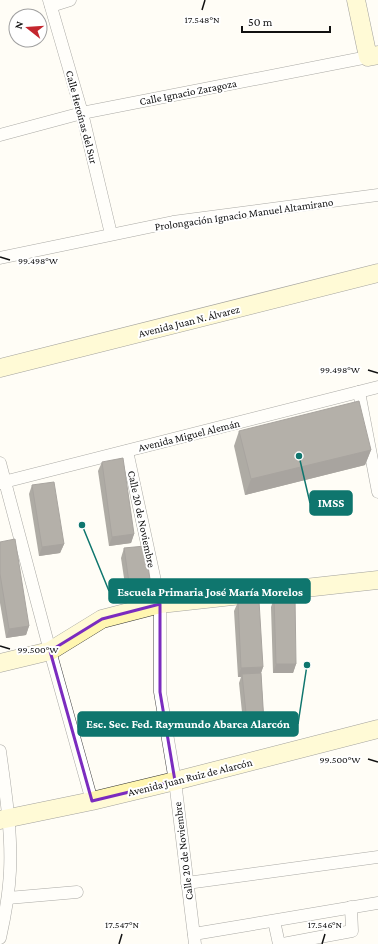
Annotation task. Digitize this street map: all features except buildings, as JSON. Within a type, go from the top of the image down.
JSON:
[{"type":"main road","points":[[356,0],[373,56]]},
{"type":"main road","name":"Avenida Juan N. Álvarez","points":[[0,368],[378,273]]},
{"type":"main road","points":[[0,663],[50,651],[102,619],[160,604],[378,580]]},
{"type":"main road","name":"Avenida Juan Ruiz de Alarcón","points":[[4,820],[175,781],[378,729]]},
{"type":"street","points":[[50,3],[70,0]]},
{"type":"street","name":"Calle Heroínas del Sur","points":[[50,3],[82,113],[111,234]]},
{"type":"street","name":"Calle Ignacio Zaragoza","points":[[0,135],[82,113],[373,56]]},
{"type":"street","name":"Prolongación Ignacio Manuel Altamirano","points":[[0,258],[173,222],[378,195]]},
{"type":"street","name":"Avenida Miguel Alemán","points":[[3,482],[378,388]]},
{"type":"street","points":[[359,392],[378,486]]},
{"type":"street","name":"Calle 20 de Noviembre","points":[[127,451],[160,604],[160,692],[175,781],[194,939]]},
{"type":"street","points":[[0,463],[3,482],[92,801]]},
{"type":"street","points":[[0,751],[4,820],[10,869],[8,898],[0,938]]},
{"type":"street","points":[[187,883],[378,857]]},
{"type":"street","points":[[8,898],[77,892]]},
{"type":"street","points":[[194,939],[274,921],[378,903]]},
{"type":"street","points":[[283,944],[352,931],[351,907]]},
{"type":"street","points":[[274,921],[279,944]]},
{"type":"highlighted area","points":[[160,604],[160,692],[175,781],[92,801],[50,651],[102,619]]},
{"type":"place","name":"IMSS","points":[[299,456]]},
{"type":"place","name":"Escuela Primaria José María Morelos","points":[[82,525]]},
{"type":"place","name":"Esc. Sec. Fed. Raymundo Abarca Alarcón","points":[[307,665]]}]
